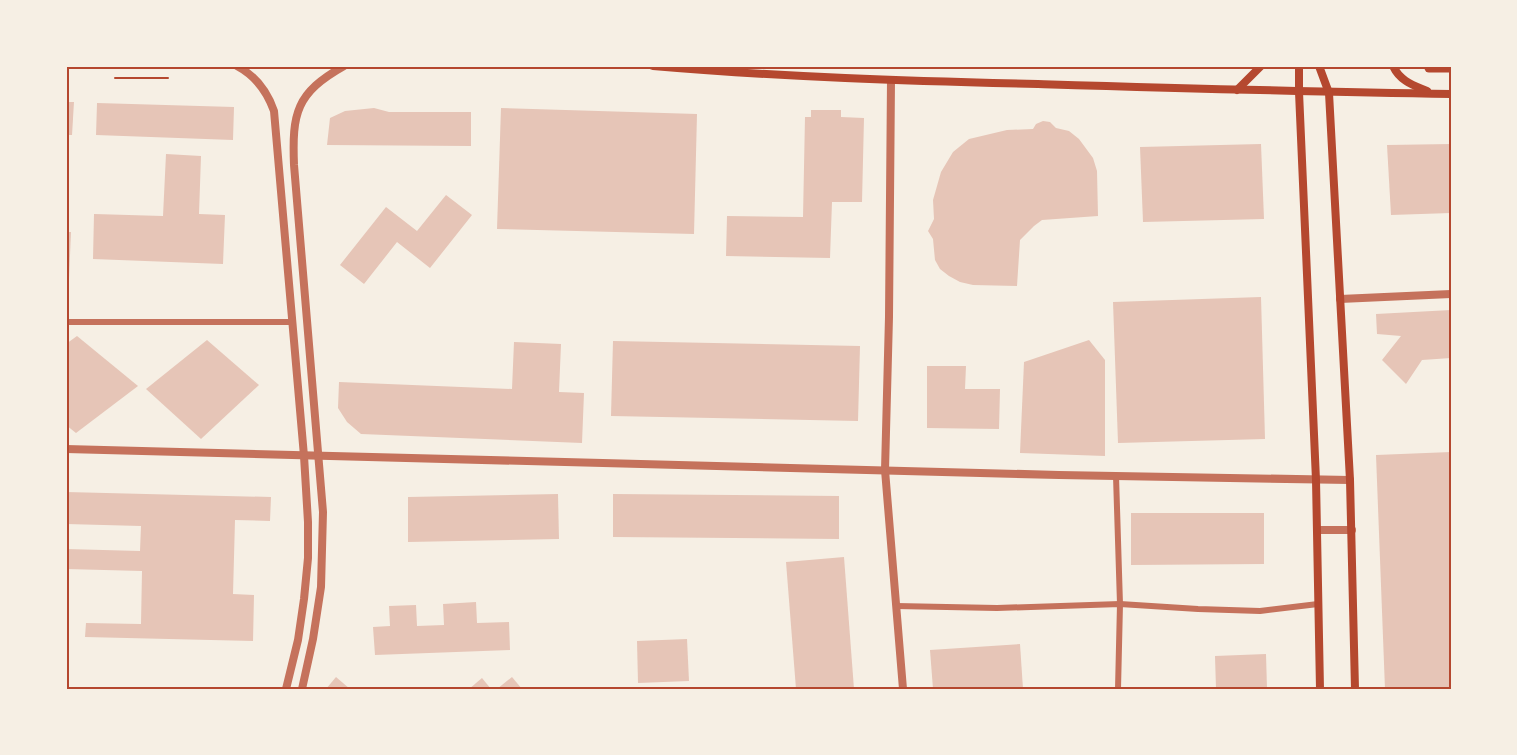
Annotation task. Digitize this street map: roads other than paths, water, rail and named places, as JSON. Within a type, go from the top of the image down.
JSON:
[{"type":"main road","points":[[653,66],[767,75],[891,80],[1329,93],[1451,94]]},
{"type":"main road","points":[[1237,90],[1261,66]]},
{"type":"main road","points":[[1299,66],[1316,480],[1320,689]]},
{"type":"main road","points":[[1319,66],[1329,93],[1350,480],[1355,689]]},
{"type":"main road","points":[[1393,66],[1399,77],[1409,84],[1434,93]]},
{"type":"main road","points":[[1429,68],[1451,68]]},
{"type":"street","points":[[237,66],[251,75],[262,87],[274,111],[304,456],[308,558],[298,640],[286,689]]},
{"type":"street","points":[[302,689],[315,630],[323,565],[323,512],[293,130],[295,118],[303,101],[318,84],[344,66]]},
{"type":"street","points":[[891,80],[885,470],[903,689]]},
{"type":"street","points":[[1340,298],[1451,294]]},
{"type":"street","points":[[66,322],[293,322]]},
{"type":"street","points":[[66,449],[1350,480]]},
{"type":"street","points":[[1116,476],[1120,603],[1118,689]]},
{"type":"street","points":[[1317,530],[1352,530]]},
{"type":"street","points":[[896,606],[997,608],[1120,603],[1260,611],[1318,604]]}]
